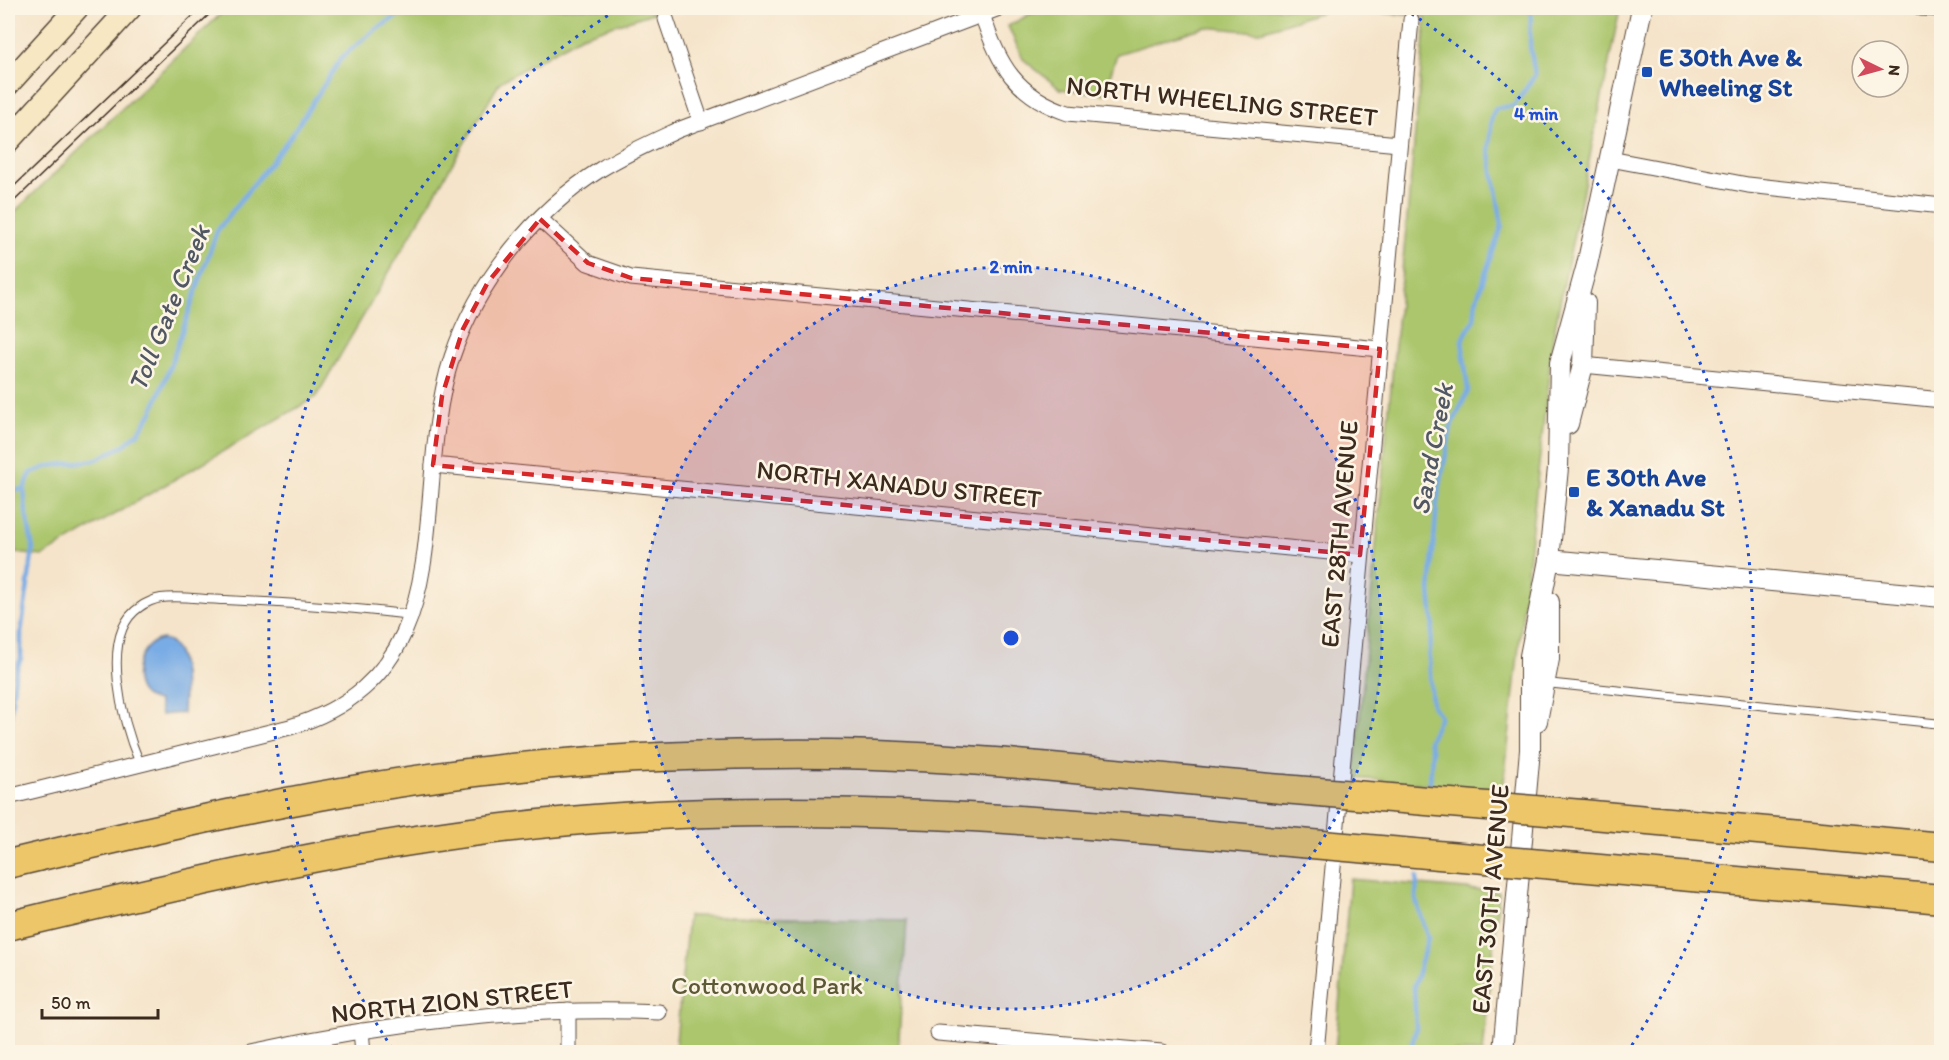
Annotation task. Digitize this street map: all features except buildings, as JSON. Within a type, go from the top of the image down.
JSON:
[{"type":"highway","points":[[8,864],[142,832],[308,798],[499,770],[612,760],[735,755],[883,756],[1582,814],[1941,847]]},
{"type":"highway","points":[[8,926],[129,896],[300,860],[446,836],[606,819],[766,812],[891,813],[1050,820],[1941,899]]},
{"type":"main road","points":[[8,84],[77,8]]},
{"type":"main road","points":[[8,141],[130,8]]},
{"type":"street","points":[[8,797],[279,730],[322,716],[362,691],[392,657],[412,615],[422,569],[442,396],[463,329],[493,275],[540,219],[565,196],[601,169],[627,154],[701,122],[999,8]]},
{"type":"street","name":"EAST 30TH AVENUE","points":[[1530,750],[1545,683],[1549,650],[1549,560],[1558,468],[1561,361],[1587,265],[1642,8]]},
{"type":"street","points":[[1921,8],[1941,9]]},
{"type":"street","name":"NORTH WHEELING STREET","points":[[982,14],[990,39],[1012,77],[1029,95],[1060,110],[1084,115],[1399,144]]},
{"type":"street","points":[[666,20],[701,122]]},
{"type":"street","name":"EAST 28TH AVENUE","points":[[1316,1053],[1411,20]]},
{"type":"street","points":[[1610,159],[1815,194],[1941,206]]},
{"type":"street","points":[[540,219],[588,263],[631,278],[1380,349]]},
{"type":"street","name":"EAST 30TH AVENUE","points":[[1558,468],[1582,364],[1587,265]]},
{"type":"street","points":[[1561,361],[1568,374],[1582,364],[1941,400]]},
{"type":"street","name":"NORTH XANADU STREET","points":[[434,465],[1360,555]]},
{"type":"street","points":[[1549,560],[1941,597]]},
{"type":"street","name":"EAST 30TH AVENUE","points":[[1503,1053],[1530,750],[1530,656],[1549,560]]},
{"type":"street","points":[[568,1011],[568,1053]]},
{"type":"street","name":"NORTH ZION STREET","points":[[251,1053],[362,1031],[568,1011],[660,1012]]},
{"type":"street","points":[[362,1031],[363,1053]]},
{"type":"street","points":[[938,1033],[1162,1053]]},
{"type":"lane","points":[[140,765],[130,740],[119,684],[116,649],[124,624],[139,607],[160,598],[281,602],[412,615]]},
{"type":"lane","points":[[1545,683],[1941,724]]},
{"type":"highlighted area","points":[[540,219],[588,263],[631,278],[1380,349],[1360,555],[433,465],[442,396],[463,329],[488,282]]},
{"type":"green space","points":[[227,8],[668,8],[581,36],[500,82],[316,397],[43,556],[8,552],[8,218]]},
{"type":"green space","points":[[1041,8],[1334,8],[1258,32],[1205,27],[1117,54],[1104,94],[1060,89],[1023,59],[1008,26]]},
{"type":"green space","points":[[1334,8],[1620,8],[1553,337],[1503,791],[1354,778],[1426,17]]},
{"type":"green space","points":[[1350,879],[1499,892],[1483,1052],[1335,1052]]},
{"type":"green space","name":"Cottonwood Park","points":[[688,916],[907,920],[898,1052],[675,1052]]},
{"type":"water","points":[[162,639],[176,650],[180,660],[184,682],[183,713],[161,715],[158,701],[145,696],[137,681],[138,663],[142,654],[154,642]]},
{"type":"waterway","name":"Toll Gate Creek","points":[[8,491],[24,489],[31,473],[49,466],[95,460],[123,446],[139,432],[152,412],[168,372],[217,231],[291,136],[342,57],[375,30],[410,8]]},
{"type":"waterway","name":"Sand Creek","points":[[1430,783],[1432,753],[1429,741],[1440,716],[1432,705],[1429,658],[1433,623],[1430,591],[1437,502],[1451,427],[1468,391],[1462,340],[1474,320],[1476,301],[1502,225],[1489,148],[1492,116],[1496,108],[1514,106],[1535,75],[1530,46],[1531,8]]},
{"type":"waterway","points":[[8,736],[15,674],[21,658],[21,632],[33,549],[24,489]]},
{"type":"waterway","name":"Sand Creek","points":[[1410,1052],[1416,1029],[1414,986],[1428,938],[1416,900],[1417,877]]},
{"type":"tram line","points":[[8,192],[201,8]]},
{"type":"tram line","points":[[8,207],[216,8]]},
{"type":"place","name":"E 30th Ave & Wheeling St","points":[[1647,72]]},
{"type":"place","name":"E 30th Ave & Xanadu St","points":[[1574,492]]}]
